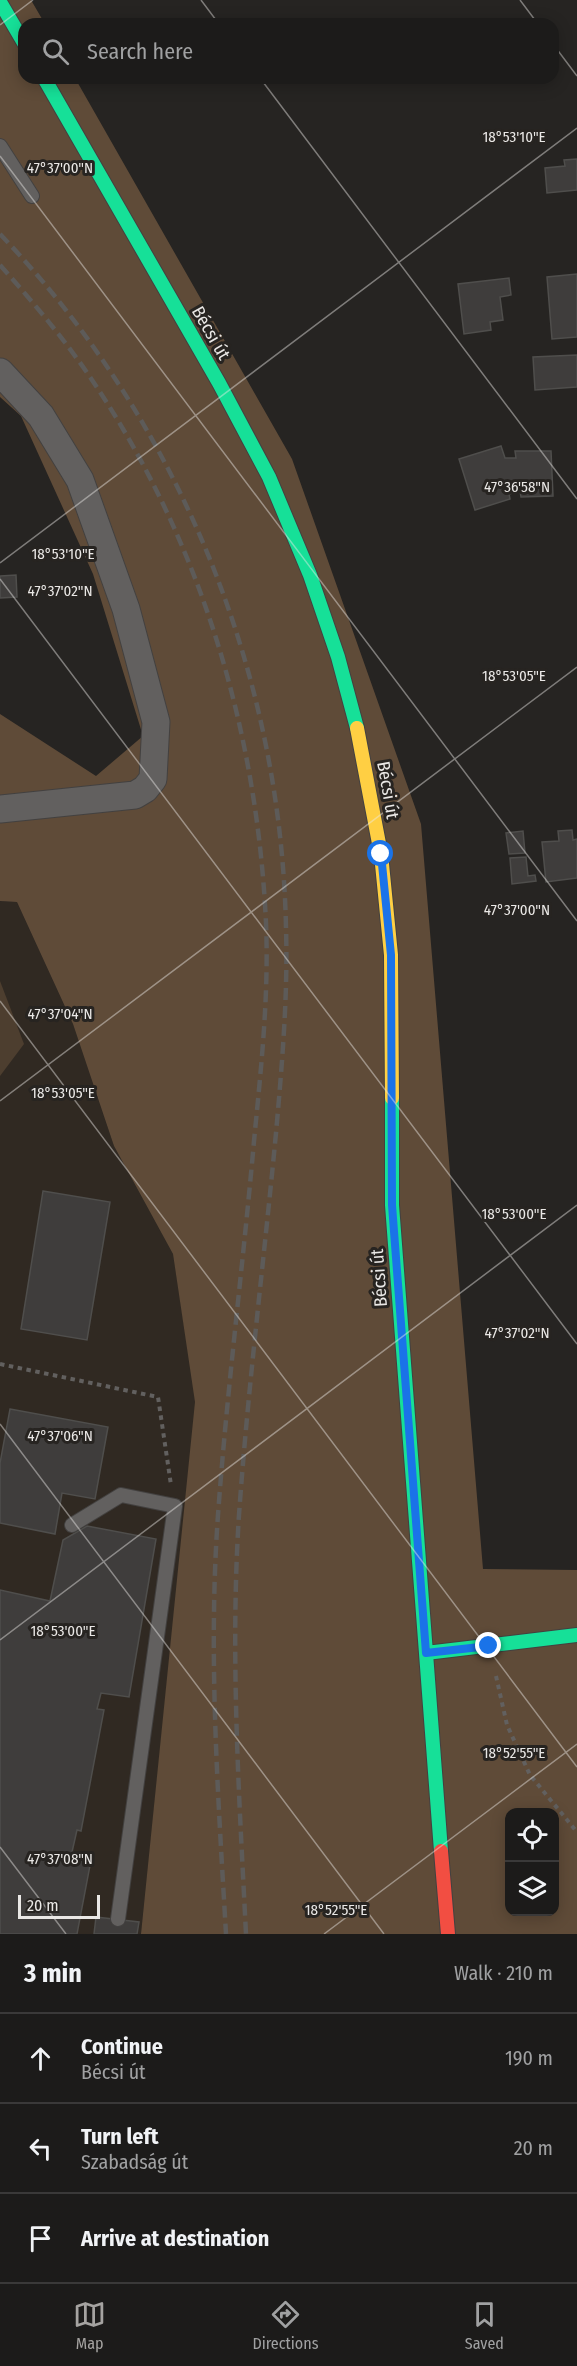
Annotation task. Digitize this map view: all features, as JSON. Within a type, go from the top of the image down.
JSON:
[{"type":"main road","points":[[0,2],[18,34]]},
{"type":"main road","name":"Bécsi út","points":[[47,84],[219,383],[269,477],[310,575],[338,657],[360,739],[381,854],[391,955],[392,1205],[448,1934]]},
{"type":"main road","points":[[426,1653],[577,1635]]},
{"type":"street","points":[[0,372],[41,416],[80,480],[126,609],[156,722],[153,779],[145,789],[135,795],[0,809]]},
{"type":"lane","points":[[0,146],[32,196]]},
{"type":"lane","points":[[72,1525],[121,1495],[175,1506],[118,1919]]},
{"type":"path","points":[[0,1364],[158,1397],[175,1506]]},
{"type":"path","points":[[489,1646],[507,1725],[530,1775],[577,1832]]},
{"type":"shaded area","points":[[0,0],[31,0],[42,18],[18,18],[18,84],[78,84],[292,459],[421,824],[483,1569],[577,1570],[577,1934],[141,1934],[195,1402],[173,1254],[114,1146],[73,1024],[17,902],[0,901],[0,714],[96,776],[143,736],[93,574],[21,416],[0,397]]},
{"type":"shaded area","points":[[0,901],[17,902],[73,1024],[114,1146],[173,1254],[196,1402],[141,1934],[0,1934]]},
{"type":"shaded area","points":[[0,981],[24,1044],[0,1076]]},
{"type":"building","points":[[577,159],[577,190],[547,193],[545,168],[565,166],[564,160]]},
{"type":"building","points":[[577,274],[577,337],[552,339],[547,277]]},
{"type":"building","points":[[509,278],[511,295],[500,297],[503,320],[490,322],[491,330],[464,334],[458,284]]},
{"type":"building","points":[[577,355],[577,387],[535,390],[533,357]]},
{"type":"building","points":[[501,446],[505,458],[516,458],[515,451],[551,451],[553,496],[521,497],[520,491],[509,494],[510,499],[475,510],[459,459]]},
{"type":"building","points":[[16,575],[17,597],[0,598],[0,576]]},
{"type":"building","points":[[572,830],[573,840],[577,839],[577,878],[546,882],[542,842],[559,841],[558,831]]},
{"type":"building","points":[[523,831],[525,853],[509,854],[506,833]]},
{"type":"building","points":[[526,857],[528,876],[535,875],[536,881],[512,884],[510,858]]},
{"type":"building","points":[[43,1191],[110,1202],[87,1340],[21,1329]]},
{"type":"building","points":[[10,1409],[108,1427],[95,1499],[62,1493],[55,1534],[0,1523],[0,1463]]},
{"type":"building","points":[[87,1526],[156,1539],[129,1697],[101,1693],[97,1709],[104,1710],[81,1831],[77,1830],[72,1852],[92,1855],[77,1934],[0,1934],[0,1590],[50,1601],[63,1540]]},
{"type":"building","points":[[96,1917],[139,1922],[137,1934],[94,1934]]},
{"type":"railway","points":[[0,234],[63,307],[119,385],[167,468],[208,554],[240,645],[264,737],[280,832],[286,928],[284,1030],[247,1419],[236,1567],[235,1672],[246,1934]]},
{"type":"railway","points":[[0,265],[46,318],[88,374],[127,436],[161,501],[191,567],[215,636],[235,706],[250,777],[260,850],[267,950],[264,1032],[226,1421],[215,1567],[215,1724],[226,1934]]},
{"type":"traffic: fast","points":[[0,2],[18,33]]},
{"type":"traffic: fast","points":[[47,84],[219,383],[269,477],[310,575],[338,657],[357,728]]},
{"type":"traffic: fast","points":[[392,1098],[392,1205],[441,1851]]},
{"type":"traffic: fast","points":[[426,1653],[577,1635]]},
{"type":"traffic: slow","points":[[357,728],[381,854],[391,955],[392,1098]]},
{"type":"traffic: jam","points":[[441,1851],[448,1934]]},
{"type":"route","points":[[381,854],[391,955],[392,1205],[426,1653],[489,1646]]}]
